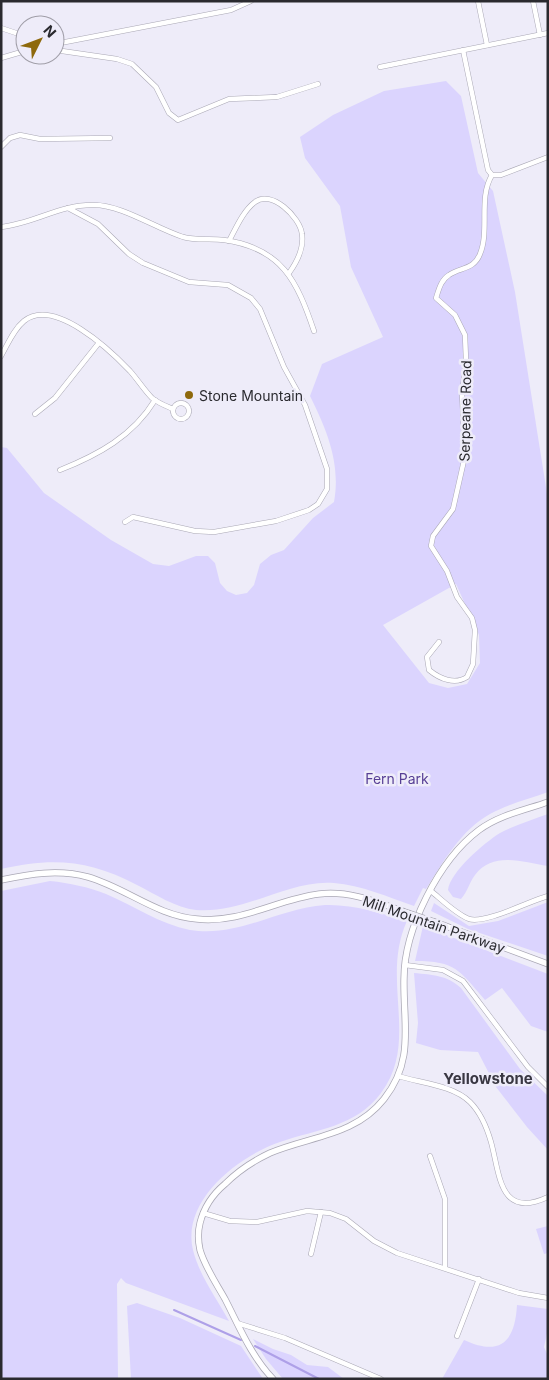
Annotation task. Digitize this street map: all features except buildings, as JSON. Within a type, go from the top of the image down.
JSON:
[{"type":"street","points":[[65,42],[231,10],[251,1]]},
{"type":"street","points":[[478,1],[487,45]]},
{"type":"street","points":[[533,1],[540,35]]},
{"type":"street","points":[[1,28],[15,33]]},
{"type":"street","points":[[380,67],[548,33]]},
{"type":"street","points":[[463,50],[488,170],[492,175],[501,175],[548,157]]},
{"type":"street","points":[[65,51],[109,57],[132,64],[156,87],[172,118],[183,120],[229,99],[277,97],[318,84]]},
{"type":"street","points":[[1,58],[15,54]]},
{"type":"street","points":[[1,147],[10,138],[20,136],[40,139],[110,138]]},
{"type":"street","name":"Serpeane Road","points":[[439,642],[427,657],[429,670],[446,680],[459,680],[467,676],[473,664],[474,630],[472,618],[457,597],[447,571],[432,546],[433,536],[453,509],[463,471],[465,450],[462,394],[466,360],[465,335],[455,314],[436,298],[445,278],[453,272],[469,267],[480,253],[486,189],[492,175]]},
{"type":"street","points":[[229,241],[254,203],[261,199],[271,200],[294,215],[301,228],[301,249],[289,273]]},
{"type":"street","points":[[1,227],[68,208],[85,205],[105,206],[184,237],[229,241],[264,253],[276,260],[289,273],[298,289],[314,331]]},
{"type":"street","points":[[68,208],[98,224],[129,254],[144,263],[189,282],[228,285],[251,298],[260,309],[284,367],[305,405],[327,469],[327,489],[318,504],[309,510],[276,521],[214,532],[195,531],[132,517],[125,522]]},
{"type":"street","points":[[1,356],[19,326],[30,317],[43,314],[67,320],[130,371],[155,400],[173,409]]},
{"type":"street","points":[[35,414],[55,398],[98,344]]},
{"type":"street","points":[[60,470],[117,441],[141,420],[155,400]]},
{"type":"street","points":[[273,1379],[260,1363],[200,1249],[199,1231],[203,1214],[222,1186],[256,1160],[284,1148],[332,1134],[361,1120],[383,1100],[398,1076],[406,1042],[405,965],[410,939],[430,891],[455,854],[480,830],[504,816],[548,802]]},
{"type":"street","name":"Mill Mountain Parkway","points":[[1,880],[42,873],[76,874],[104,883],[170,914],[198,920],[237,917],[305,896],[334,893],[363,898],[435,922],[548,964]]},
{"type":"street","points":[[430,891],[463,916],[473,920],[485,918],[548,896]]},
{"type":"street","points":[[405,965],[443,970],[463,981],[528,1066],[548,1088]]},
{"type":"street","points":[[398,1076],[452,1091],[464,1097],[474,1106],[486,1129],[498,1177],[504,1190],[515,1200],[526,1204],[548,1197]]},
{"type":"street","points":[[430,1156],[445,1199],[445,1268]]},
{"type":"street","points":[[203,1214],[230,1221],[257,1222],[296,1213],[321,1212],[346,1219],[374,1241],[397,1253],[519,1293],[548,1298]]},
{"type":"street","points":[[311,1254],[321,1212]]},
{"type":"street","points":[[457,1336],[479,1279]]},
{"type":"street","points":[[237,1322],[285,1338],[382,1379]]},
{"type":"green space","name":"Fern Park","points":[[446,81],[461,96],[478,173],[493,191],[515,292],[548,500],[548,792],[497,810],[470,829],[454,847],[426,889],[423,888],[414,906],[354,886],[317,883],[232,907],[196,910],[173,904],[120,877],[87,866],[54,862],[1,869],[1,447],[7,448],[44,493],[111,540],[153,564],[169,566],[196,556],[208,556],[215,563],[220,583],[227,591],[236,595],[247,593],[254,585],[260,564],[271,555],[284,550],[313,518],[334,502],[336,474],[334,461],[327,434],[310,396],[322,364],[383,337],[351,267],[340,206],[305,158],[300,137],[333,115],[384,91]],"holes":[[[456,584],[479,635],[480,663],[467,684],[448,688],[429,683],[383,625]]]},
{"type":"green space","points":[[548,814],[548,866],[508,860],[490,863],[475,875],[461,899],[453,897],[448,890],[450,883],[461,867],[485,844],[500,833]]},
{"type":"green space","points":[[50,881],[99,892],[158,919],[190,930],[225,930],[291,911],[325,905],[377,912],[407,921],[400,943],[397,965],[398,1052],[392,1073],[381,1093],[360,1113],[348,1120],[322,1130],[280,1142],[247,1158],[217,1182],[204,1198],[196,1214],[192,1232],[193,1250],[204,1278],[229,1321],[126,1283],[121,1278],[117,1284],[118,1379],[1,1379],[1,891]]},
{"type":"green space","points":[[548,902],[548,956],[468,929],[431,911],[434,903],[469,926],[498,921]]},
{"type":"green space","points":[[423,926],[548,974],[548,1032],[531,1026],[502,988],[485,1000],[456,969],[440,963],[415,961]]},
{"type":"green space","points":[[414,973],[445,978],[461,988],[520,1069],[548,1096],[548,1150],[527,1127],[496,1087],[478,1052],[440,1050],[416,1043],[418,1023]]},
{"type":"green space","points":[[548,1226],[548,1253],[544,1254],[536,1229]]},
{"type":"green space","points":[[137,1303],[180,1318],[241,1346],[263,1379],[131,1379],[127,1306]]},
{"type":"green space","points":[[517,1305],[548,1309],[548,1329],[544,1347],[548,1356],[548,1379],[442,1379],[464,1340],[488,1347],[497,1346],[504,1342],[513,1328]]},
{"type":"green space","points":[[253,1339],[291,1355],[307,1365],[328,1367],[344,1379],[283,1379],[266,1359]]},
{"type":"waterway","points":[[174,1310],[241,1340]]},
{"type":"waterway","points":[[255,1346],[319,1379]]},
{"type":"place","name":"Stone Mountain","points":[[189,395]]},
{"type":"district","name":"Yellowstone","points":[[488,1078]]}]
